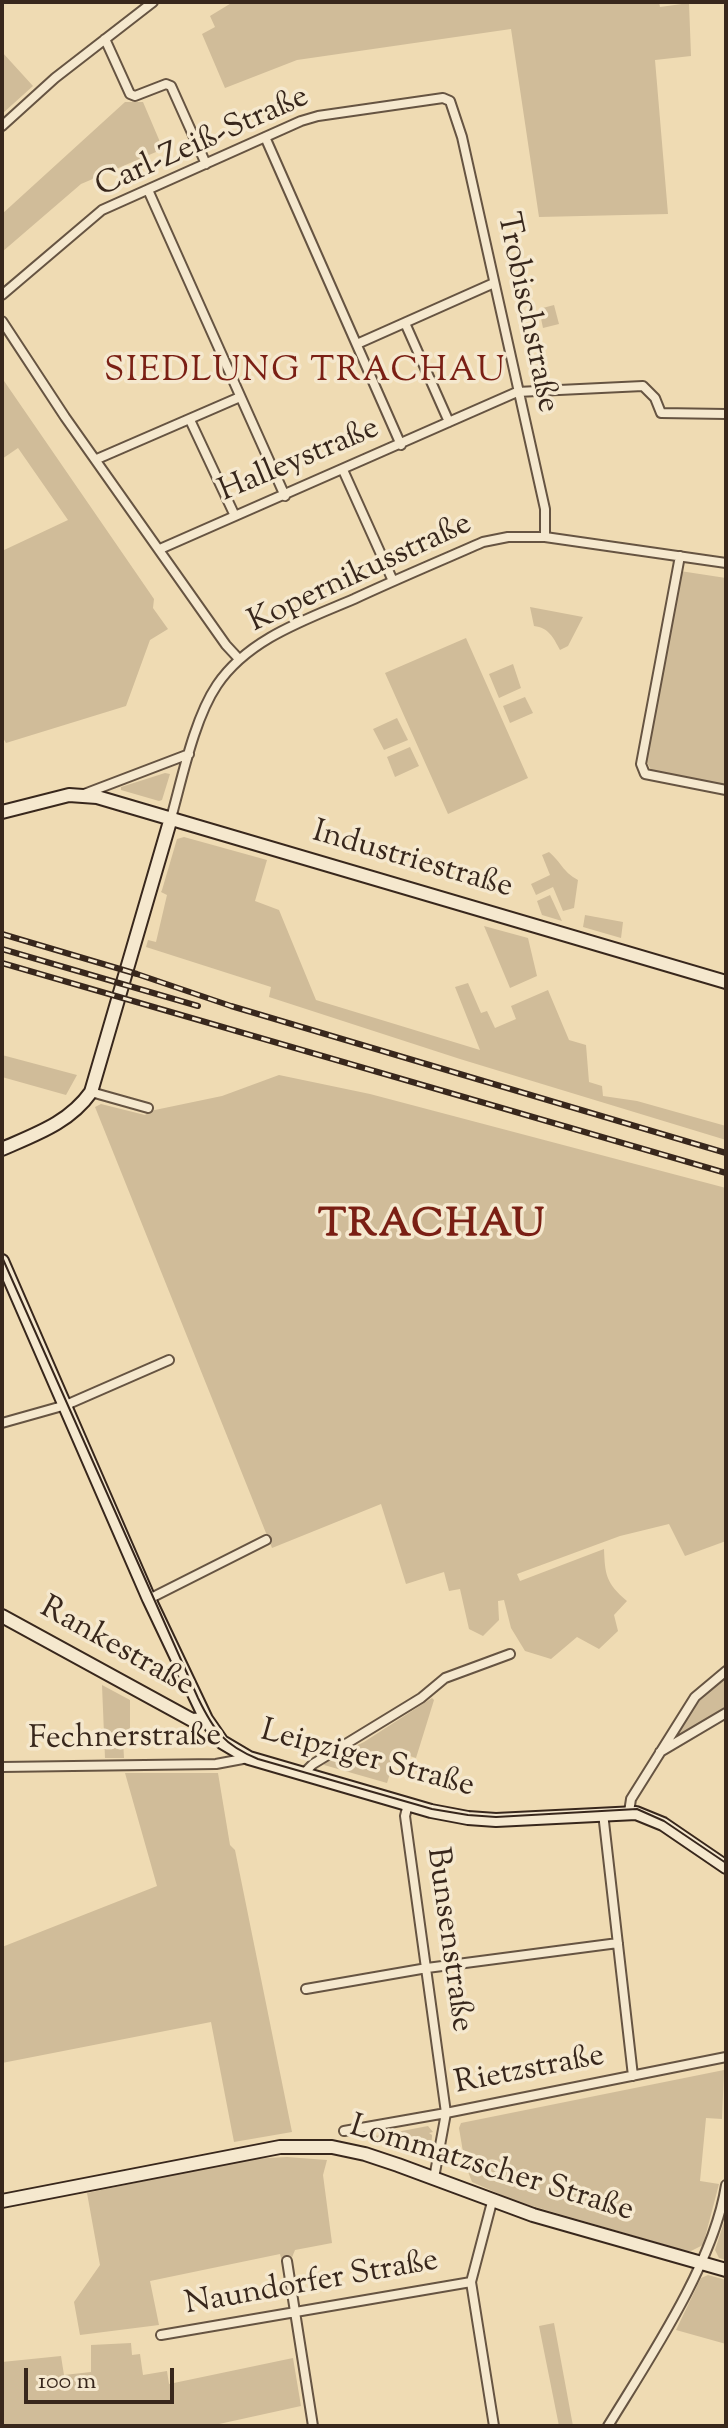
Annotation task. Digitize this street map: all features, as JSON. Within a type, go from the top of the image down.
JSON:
[{"type":"main road","name":"Industriestraße","points":[[2,812],[50,798],[83,795],[171,818],[726,982]]},
{"type":"main road","points":[[2,1149],[56,1125],[79,1108],[91,1092],[171,818]]},
{"type":"main road","name":"Leipziger Straße","points":[[2,1261],[149,1599],[206,1719],[222,1742],[249,1758],[468,1818],[496,1820],[603,1812],[644,1815],[663,1824],[726,1867]]},
{"type":"main road","name":"Rankestraße","points":[[2,1616],[192,1720],[206,1719]]},
{"type":"main road","name":"Lommatzscher Straße","points":[[2,2201],[280,2147],[332,2147],[434,2178],[492,2202],[726,2270]]},
{"type":"street","points":[[2,126],[153,2]]},
{"type":"street","points":[[105,39],[130,94],[135,96],[166,84],[171,86],[206,164]]},
{"type":"street","name":"Carl-Zeiß-Straße","points":[[2,295],[102,210],[265,137],[318,116],[443,98],[450,101]]},
{"type":"street","name":"Trobischstraße","points":[[450,101],[462,137],[545,509],[545,537]]},
{"type":"street","points":[[265,137],[401,445]]},
{"type":"street","points":[[148,190],[285,496]]},
{"type":"street","points":[[357,344],[494,283]]},
{"type":"street","points":[[2,321],[65,417],[239,659]]},
{"type":"street","points":[[405,323],[449,422]]},
{"type":"street","name":"Halleystraße","points":[[160,549],[517,392],[643,386],[655,398],[661,413],[726,414]]},
{"type":"street","points":[[97,459],[240,397]]},
{"type":"street","points":[[190,420],[235,516]]},
{"type":"street","points":[[343,470],[393,581]]},
{"type":"street","name":"Kopernikusstraße","points":[[171,818],[189,754],[216,687],[239,659],[269,637],[483,542],[508,537],[545,537],[726,563]]},
{"type":"street","points":[[680,556],[641,764],[645,774],[726,790]]},
{"type":"street","name":"Industriestraße","points":[[83,795],[189,754]]},
{"type":"street","points":[[91,1092],[148,1108]]},
{"type":"street","points":[[2,1423],[64,1405],[169,1360]]},
{"type":"street","points":[[149,1599],[266,1540]]},
{"type":"street","points":[[303,1774],[313,1764],[421,1698],[445,1678],[510,1654]]},
{"type":"street","points":[[629,1812],[631,1799],[695,1697],[726,1671]]},
{"type":"street","points":[[660,1752],[726,1713]]},
{"type":"street","name":"Fechnerstraße","points":[[2,1767],[216,1764],[249,1758]]},
{"type":"street","name":"Bunsenstraße","points":[[408,1804],[405,1816],[446,2113],[434,2178]]},
{"type":"street","points":[[603,1812],[633,2076]]},
{"type":"street","points":[[306,1989],[427,1968],[618,1943]]},
{"type":"street","name":"Rietzstraße","points":[[344,2131],[726,2057]]},
{"type":"street","points":[[608,2426],[701,2263],[714,2232],[726,2185]]},
{"type":"street","points":[[492,2202],[471,2282],[494,2426]]},
{"type":"street","points":[[287,2261],[313,2426]]},
{"type":"street","name":"Naundorfer Straße","points":[[161,2335],[471,2282]]},
{"type":"shaded area","points":[[233,2],[659,2],[660,7],[689,3],[691,56],[655,60],[668,214],[539,217],[511,29],[297,60],[225,88],[202,34],[215,27],[210,16]]},
{"type":"shaded area","points":[[2,52],[33,86],[3,113],[2,112]]},
{"type":"shaded area","points":[[125,102],[143,102],[163,149],[81,184],[2,252],[2,214]]},
{"type":"shaded area","points":[[554,305],[559,324],[543,328],[539,309]]},
{"type":"shaded area","points":[[2,378],[154,599],[153,608],[168,629],[150,640],[126,706],[6,743],[2,736],[2,551],[68,520],[18,448],[2,459]]},
{"type":"shaded area","points":[[680,571],[726,578],[726,786],[653,773],[645,759]]},
{"type":"shaded area","points":[[530,607],[583,617],[568,646],[560,650],[547,631],[534,626]]},
{"type":"shaded area","points":[[466,638],[528,778],[448,814],[385,673]]},
{"type":"shaded area","points":[[513,664],[521,688],[499,698],[489,674]]},
{"type":"shaded area","points":[[525,697],[533,713],[510,723],[503,706]]},
{"type":"shaded area","points":[[397,718],[408,740],[384,750],[373,729]]},
{"type":"shaded area","points":[[410,747],[419,766],[395,777],[387,757]]},
{"type":"shaded area","points":[[170,774],[162,800],[121,790],[121,787]]},
{"type":"shaded area","points":[[184,837],[267,860],[255,901],[279,910],[316,1000],[480,1050],[455,987],[468,983],[481,1013],[487,1011],[495,1028],[516,1019],[511,1006],[548,990],[569,1040],[586,1045],[589,1082],[602,1086],[603,1096],[637,1101],[726,1126],[726,1140],[269,997],[271,987],[146,947],[148,940],[156,942],[167,895],[161,892],[177,839]]},
{"type":"shaded area","points":[[549,852],[578,880],[574,908],[563,911],[553,887],[536,895],[531,884],[550,875],[542,855]]},
{"type":"shaded area","points":[[550,895],[562,921],[542,915],[537,901]]},
{"type":"shaded area","points":[[585,915],[623,922],[621,938],[583,927]]},
{"type":"shaded area","points":[[484,926],[528,938],[537,976],[510,988]]},
{"type":"shaded area","points":[[2,1055],[77,1075],[66,1095],[2,1077]]},
{"type":"shaded area","points":[[279,1075],[370,1094],[726,1188],[726,1541],[685,1556],[669,1524],[620,1536],[517,1574],[520,1581],[604,1549],[608,1578],[627,1601],[614,1615],[618,1631],[599,1649],[577,1637],[551,1659],[525,1651],[511,1628],[504,1600],[498,1601],[499,1620],[483,1636],[469,1629],[460,1589],[449,1591],[444,1572],[406,1584],[381,1504],[272,1548],[95,1107],[101,1104],[145,1115],[150,1111],[222,1096]]},
{"type":"shaded area","points":[[726,1678],[726,1707],[681,1738],[676,1738],[676,1733],[697,1701]]},
{"type":"shaded area","points":[[102,1685],[130,1700],[130,1739],[123,1740],[124,1758],[105,1758]]},
{"type":"shaded area","points":[[432,1698],[434,1700],[416,1758],[397,1752],[387,1783],[324,1765],[326,1760],[364,1742]]},
{"type":"shaded area","points":[[125,1773],[218,1773],[230,1845],[235,1850],[292,2132],[234,2142],[211,2022],[2,2063],[2,1947],[157,1886]]},
{"type":"shaded area","points":[[724,2070],[722,2119],[706,2118],[700,2181],[719,2184],[703,2245],[691,2251],[515,2201],[472,2182],[465,2164],[459,2128],[461,2123]]},
{"type":"shaded area","points":[[428,2126],[433,2132],[429,2133],[432,2140],[423,2152],[370,2137]]},
{"type":"shaded area","points":[[287,2157],[327,2160],[323,2175],[332,2243],[295,2250],[291,2260],[282,2262],[280,2254],[150,2281],[159,2325],[80,2335],[74,2302],[100,2265],[87,2193],[250,2159]]},
{"type":"shaded area","points":[[726,2216],[726,2260],[719,2258],[715,2250]]},
{"type":"shaded area","points":[[708,2275],[726,2280],[726,2344],[676,2330],[701,2278]]},
{"type":"shaded area","points":[[554,2323],[573,2426],[559,2426],[539,2326]]},
{"type":"shaded area","points":[[131,2343],[132,2355],[140,2354],[143,2375],[167,2371],[169,2384],[293,2358],[301,2406],[210,2426],[2,2426],[2,2362],[61,2356],[64,2375],[91,2372],[91,2345]]},
{"type":"tram line","points":[[2,1257],[198,1698],[215,1728],[228,1742],[258,1759],[432,1809],[468,1815],[496,1817],[637,1809],[664,1821],[726,1863]]},
{"type":"railway","points":[[2,934],[231,1006],[726,1153]]},
{"type":"railway","points":[[2,949],[198,1006]]},
{"type":"railway","points":[[2,963],[726,1173]]},
{"type":"district","name":"SIEDLUNG TRACHAU","points":[[305,374]]},
{"type":"district","name":"TRACHAU","points":[[432,1228]]}]
